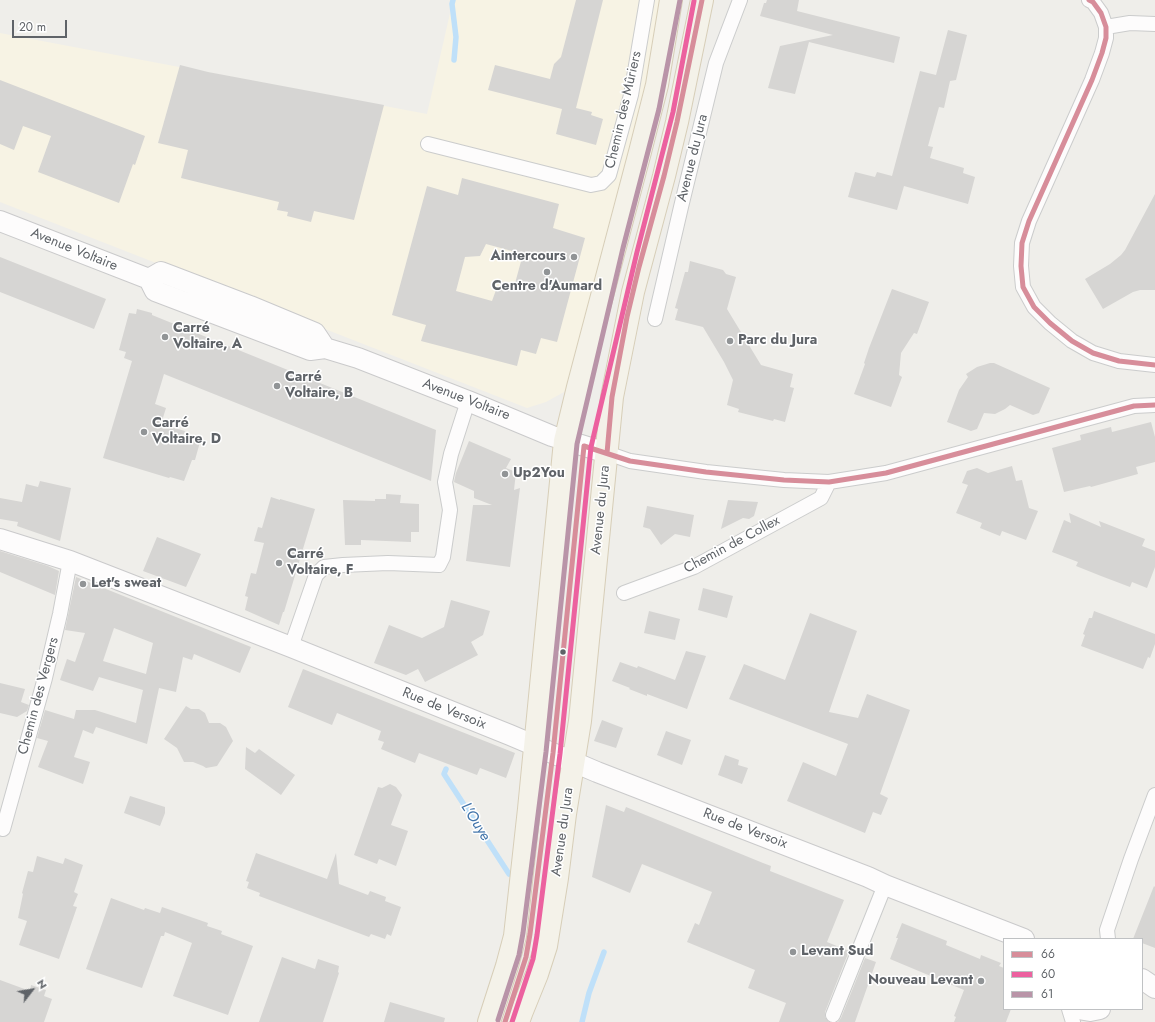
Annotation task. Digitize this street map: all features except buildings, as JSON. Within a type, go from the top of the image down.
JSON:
[{"type":"main road","points":[[489,1022],[515,936],[565,440],[657,85],[672,0]]},
{"type":"main road","name":"Avenue du Jura","points":[[518,1022],[538,974],[546,946],[557,878],[580,721],[612,396],[627,317],[677,122],[702,0]]},
{"type":"main road","name":"Avenue Voltaire","points":[[0,221],[149,279],[156,291],[310,350],[325,348],[358,358],[552,436],[607,453]]},
{"type":"main road","name":"Rue de Versoix","points":[[0,539],[70,561],[291,647],[535,745],[573,762],[868,876],[885,885],[1021,938]]},
{"type":"main road","points":[[1084,1010],[1095,1010]]},
{"type":"street","name":"Chemin des Mûriers","points":[[428,144],[591,185],[601,183],[609,175],[631,95],[647,0]]},
{"type":"street","name":"Avenue du Jura","points":[[655,319],[716,63],[740,0]]},
{"type":"street","points":[[1089,0],[1093,2],[1101,13],[1106,27],[1106,38],[1102,53],[1028,221],[1022,243],[1021,266],[1023,287],[1034,307],[1050,324],[1072,341],[1093,353],[1119,361],[1155,365]]},
{"type":"street","points":[[1106,27],[1130,23],[1155,24]]},
{"type":"street","points":[[291,647],[316,575],[324,566],[388,563],[439,565],[443,557],[450,510],[445,482],[451,454],[468,401]]},
{"type":"street","points":[[607,453],[630,461],[706,472],[784,480],[829,482],[886,473],[1134,406],[1155,405]]},
{"type":"street","name":"Chemin de Collex","points":[[624,593],[694,567],[821,498],[829,482]]},
{"type":"street","name":"Chemin des Vergers","points":[[3,829],[45,678],[60,614],[70,561]]},
{"type":"street","points":[[1104,936],[1155,795]]},
{"type":"street","points":[[833,1015],[885,885]]},
{"type":"street","points":[[1069,1010],[1073,1022]]},
{"type":"street","points":[[1095,1022],[1103,1010]]},
{"type":"shaded area","points":[[453,0],[665,0],[658,52],[575,373],[564,392],[546,402],[527,408],[0,202],[0,33],[427,114]]},
{"type":"waterway","name":"L'Ouye","points":[[453,0],[452,4],[456,37],[454,60]]},
{"type":"waterway","name":"L'Ouye","points":[[446,769],[444,774],[509,874]]},
{"type":"waterway","name":"L'Ouye","points":[[582,1022],[589,993],[604,952]]},
{"type":"transit line","name":"61","points":[[498,1020],[519,955],[523,933],[546,752],[577,444],[623,248],[659,109],[680,0]]},
{"type":"transit line","name":"66","points":[[607,453],[612,397],[627,317],[677,122],[702,0]]},
{"type":"transit line","name":"66","points":[[1089,0],[1093,2],[1101,13],[1106,27],[1106,38],[1092,80],[1029,221],[1022,243],[1021,266],[1023,287],[1034,307],[1050,323],[1072,341],[1093,353],[1119,361],[1155,365]]},
{"type":"transit line","name":"60","points":[[512,1022],[533,959],[537,935],[560,754],[591,447],[637,252],[673,112],[694,1]]},
{"type":"transit line","name":"66","points":[[584,446],[630,461],[706,472],[784,480],[829,482],[886,473],[1134,406],[1155,405]]},
{"type":"transit line","name":"66","points":[[505,1022],[526,957],[530,934],[553,753],[584,446]]},
{"type":"place","name":"Aintercours","points":[[574,257]]},
{"type":"place","name":"Centre d'Aumard","points":[[547,272]]},
{"type":"place","name":"Carré Voltaire, A","points":[[165,337]]},
{"type":"place","name":"Parc du Jura","points":[[730,341]]},
{"type":"place","name":"Carré Voltaire, B","points":[[277,386]]},
{"type":"place","name":"Carré Voltaire, D","points":[[144,432]]},
{"type":"place","name":"Up2You","points":[[505,474]]},
{"type":"place","name":"Carré Voltaire, F","points":[[279,563]]},
{"type":"place","name":"Let's sweat","points":[[83,584]]},
{"type":"place","name":"Levant Sud","points":[[793,952]]},
{"type":"place","name":"Nouveau Levant","points":[[981,981]]}]
